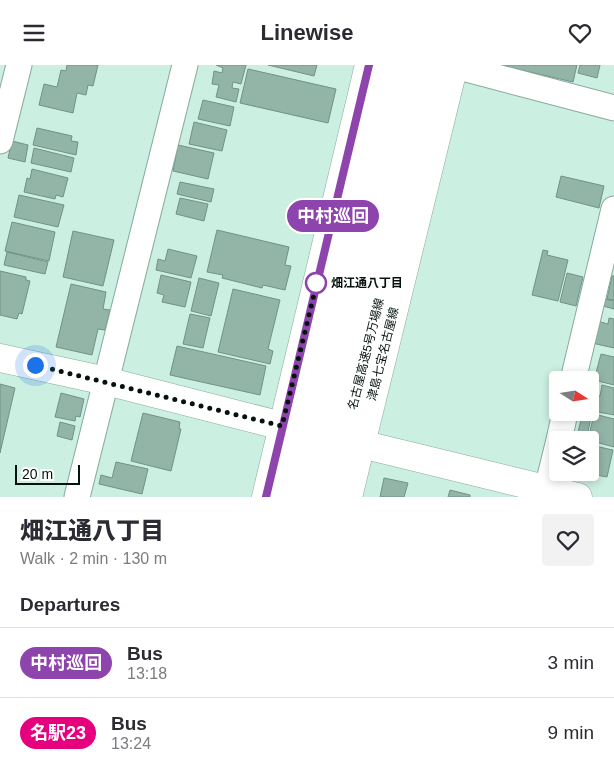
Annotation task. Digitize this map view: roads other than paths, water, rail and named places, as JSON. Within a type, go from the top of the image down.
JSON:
[{"type":"main road","points":[[266,497],[369,65]]},
{"type":"main road","points":[[283,497],[385,65]]},
{"type":"main road","points":[[308,497],[410,65]]},
{"type":"main road","name":"津島七宝名古屋線","points":[[348,497],[449,65]]},
{"type":"main road","name":"名古屋高速5号万場線","points":[[332,497],[449,65]]},
{"type":"main road","points":[[0,358],[106,381],[282,426]]},
{"type":"main road","points":[[361,444],[546,493],[578,497]]},
{"type":"main road","points":[[292,465],[294,497]]},
{"type":"street","points":[[0,141],[19,65]]},
{"type":"street","points":[[78,497],[184,65]]},
{"type":"street","points":[[449,65],[614,108]]},
{"type":"street","points":[[575,371],[614,209]]},
{"type":"street","points":[[546,493],[549,481]]},
{"type":"place","name":"畑江通八丁目","points":[[316,283]]}]
